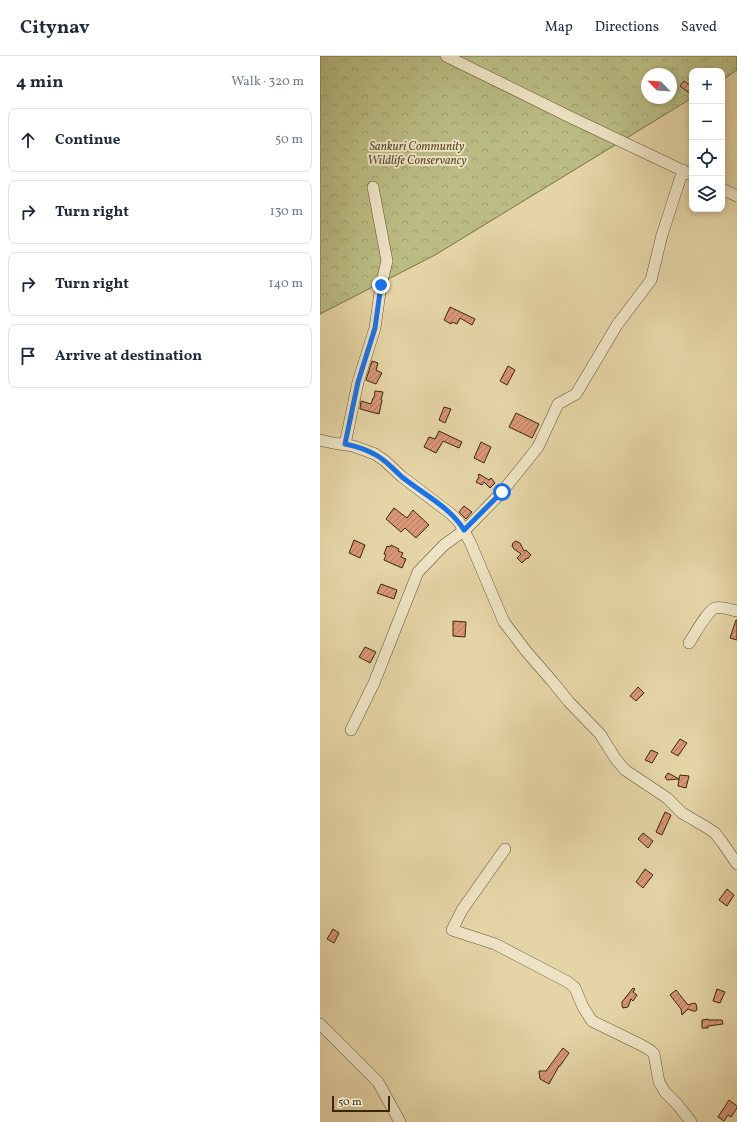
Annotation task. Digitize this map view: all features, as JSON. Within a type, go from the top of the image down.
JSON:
[{"type":"street","points":[[351,730],[374,683],[418,572],[444,545],[464,530],[502,492],[538,447],[558,404],[576,394],[617,325],[651,280],[662,234],[687,173],[446,56]]},
{"type":"street","points":[[345,444],[358,382],[375,328],[381,285],[387,261],[373,187]]},
{"type":"street","points":[[725,190],[737,196]]},
{"type":"street","points":[[320,440],[345,444],[375,454],[459,522],[482,569],[504,622],[526,651],[569,702],[600,734],[615,758],[625,770],[666,798],[682,813],[715,833],[737,864]]},
{"type":"street","points":[[689,644],[710,612],[715,608],[737,611]]},
{"type":"street","points":[[505,849],[462,910],[452,930],[495,944],[568,982],[575,988],[583,1007],[592,1021],[650,1050],[654,1054],[659,1082],[664,1092],[677,1104],[691,1122]]},
{"type":"street","points":[[320,1024],[378,1082],[400,1122]]},
{"type":"green space","name":"Sankuri Community Wildlife Conservancy","points":[[320,56],[737,56],[737,70],[725,78],[725,68],[689,68],[689,100],[435,255],[320,314]]},
{"type":"building","points":[[684,81],[689,85],[689,93],[680,86]]},
{"type":"building","points":[[450,307],[475,319],[472,325],[460,318],[457,324],[452,322],[451,324],[444,320]]},
{"type":"building","points":[[372,361],[378,363],[376,370],[382,373],[376,384],[366,380]]},
{"type":"building","points":[[508,366],[515,370],[507,385],[500,381]]},
{"type":"building","points":[[375,391],[383,392],[379,414],[360,409],[361,401],[371,404]]},
{"type":"building","points":[[444,407],[451,409],[445,423],[439,420]]},
{"type":"building","points":[[516,413],[539,424],[532,438],[509,427]]},
{"type":"building","points":[[439,431],[462,442],[459,448],[443,441],[436,453],[424,447],[429,437],[435,439]]},
{"type":"building","points":[[481,442],[491,447],[484,463],[474,458]]},
{"type":"building","points":[[479,474],[489,480],[491,478],[495,483],[490,488],[484,482],[482,485],[476,482]]},
{"type":"building","points":[[464,506],[472,512],[466,519],[459,512]]},
{"type":"building","points":[[394,508],[407,518],[413,510],[429,525],[416,538],[405,528],[401,532],[386,519]]},
{"type":"building","points":[[354,540],[365,545],[360,558],[349,553]]},
{"type":"building","points":[[516,541],[520,543],[524,551],[526,550],[531,555],[522,563],[517,558],[521,554],[512,546]]},
{"type":"building","points":[[391,545],[399,549],[398,551],[403,553],[401,557],[406,559],[402,568],[384,560],[386,555],[384,554],[387,546],[390,547]]},
{"type":"building","points":[[381,584],[397,590],[394,599],[377,593]]},
{"type":"building","points":[[737,620],[737,640],[730,638]]},
{"type":"building","points":[[453,621],[466,622],[465,637],[453,636]]},
{"type":"building","points":[[365,647],[376,652],[370,663],[359,657]]},
{"type":"building","points":[[638,687],[644,693],[636,701],[630,696]]},
{"type":"building","points":[[680,739],[687,743],[678,756],[671,752]]},
{"type":"building","points":[[651,750],[658,753],[652,763],[645,760]]},
{"type":"building","points":[[668,773],[679,779],[667,780],[665,777]]},
{"type":"building","points":[[680,775],[689,776],[686,788],[678,786]]},
{"type":"building","points":[[665,812],[671,815],[662,835],[656,832]]},
{"type":"building","points":[[643,833],[653,841],[648,848],[638,839]]},
{"type":"building","points":[[645,869],[653,875],[643,888],[636,882]]},
{"type":"building","points":[[727,889],[734,895],[727,906],[719,900]]},
{"type":"building","points":[[333,929],[339,933],[334,943],[327,939]]},
{"type":"building","points":[[633,988],[635,989],[633,992],[637,995],[633,1001],[631,999],[628,1007],[623,1008],[622,1002]]},
{"type":"building","points":[[717,989],[725,992],[720,1003],[713,1001]]},
{"type":"building","points":[[676,990],[688,1005],[694,1003],[696,1004],[696,1011],[688,1009],[682,1015],[681,1009],[670,995]]},
{"type":"building","points":[[702,1020],[722,1020],[723,1024],[702,1028]]},
{"type":"building","points":[[563,1048],[569,1053],[559,1066],[549,1084],[540,1079],[539,1071],[546,1071]]},
{"type":"building","points":[[729,1100],[737,1106],[737,1108],[731,1117],[728,1115],[724,1121],[718,1117]]},
{"type":"route","points":[[381,285],[375,328],[358,382],[345,444],[375,454],[385,461],[451,514],[464,530],[502,492]]}]
